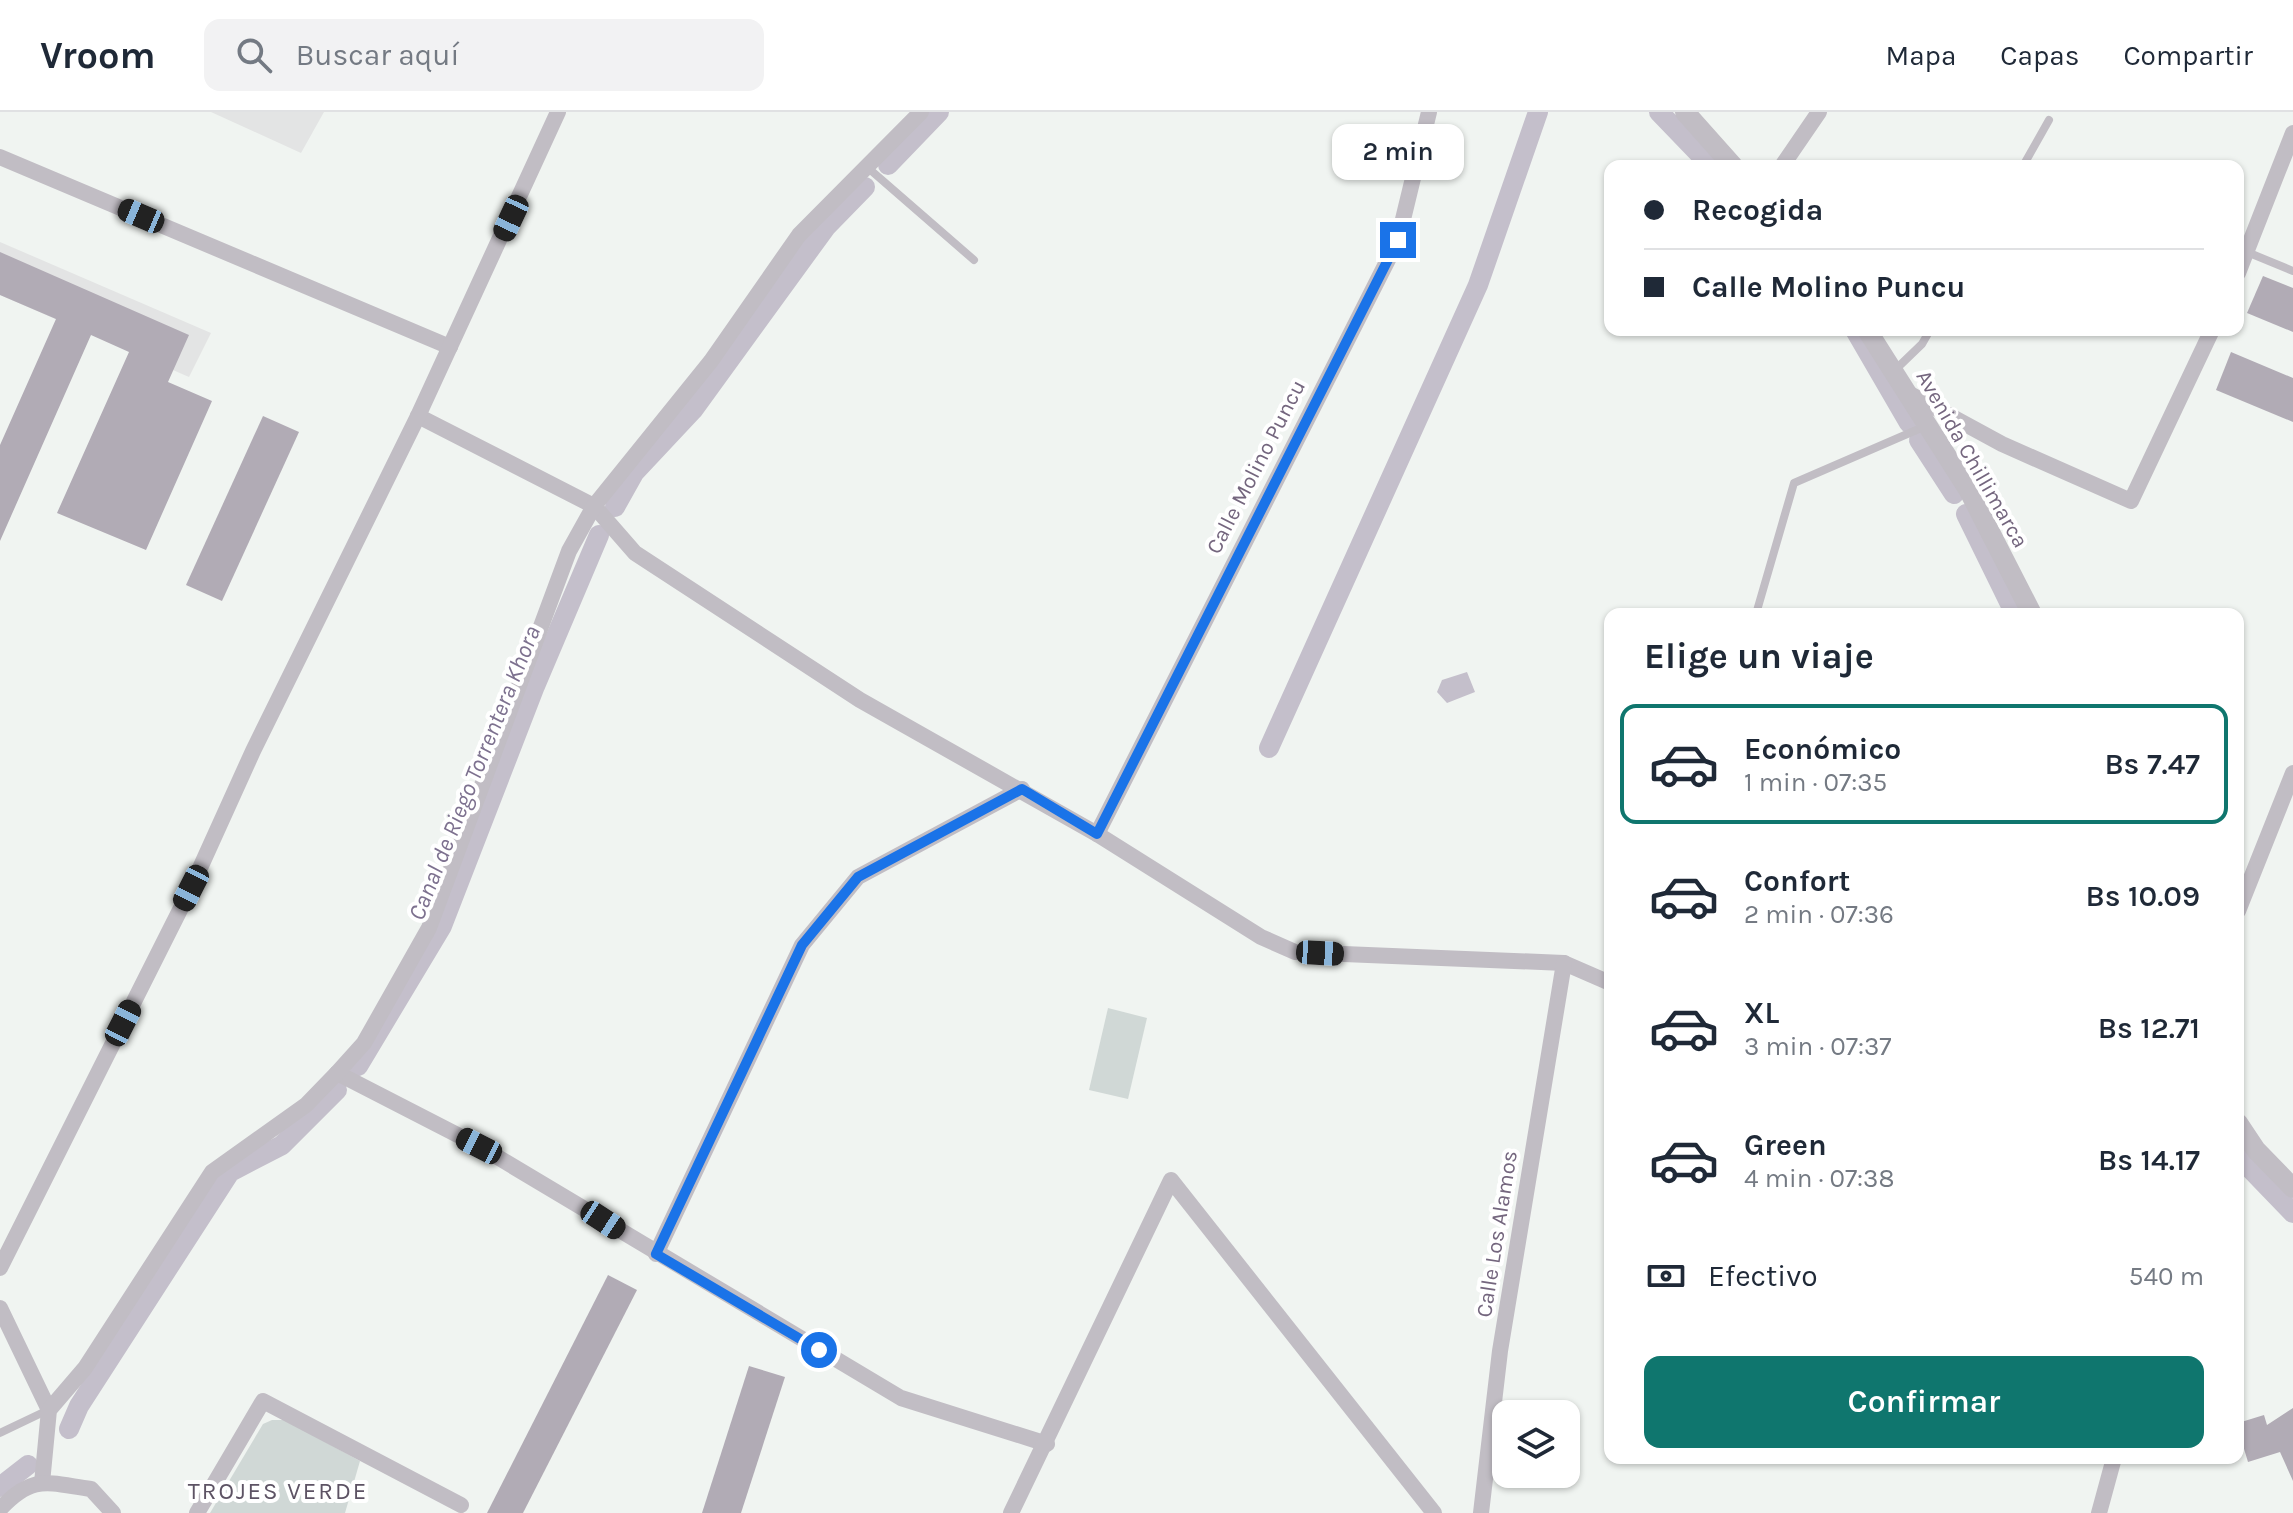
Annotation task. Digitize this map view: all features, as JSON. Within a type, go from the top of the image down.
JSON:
[{"type":"street","points":[[0,1268],[191,888],[253,751],[418,416],[558,112]]},
{"type":"street","points":[[49,1410],[85,1368],[212,1172],[306,1105],[364,1043],[429,928],[569,551],[594,506],[711,361],[799,235],[921,112]]},
{"type":"street","name":"Calle Molino Puncu","points":[[1097,834],[1398,240],[1429,112]]},
{"type":"street","points":[[1685,112],[1728,160]]},
{"type":"street","points":[[1786,160],[1819,112]]},
{"type":"street","points":[[2244,259],[2293,133]]},
{"type":"street","points":[[0,157],[450,347]]},
{"type":"street","name":"Avenida Chillimarca","points":[[1871,336],[1969,491],[2029,608]]},
{"type":"street","points":[[1910,394],[2002,444],[2131,501],[2209,336]]},
{"type":"street","points":[[418,416],[594,506],[635,553],[860,700],[1022,789],[1261,937],[1295,952],[1564,963],[1604,980]]},
{"type":"street","points":[[2244,896],[2293,773]]},
{"type":"street","points":[[656,1254],[802,945],[858,877],[1022,789]]},
{"type":"street","name":"Calle Los Alamos","points":[[1481,1513],[1500,1351],[1564,963]]},
{"type":"street","points":[[337,1073],[479,1146],[901,1398],[1047,1444]]},
{"type":"street","points":[[2244,1132],[2256,1150],[2293,1188]]},
{"type":"street","points":[[1011,1513],[1047,1444],[1171,1180],[1434,1513]]},
{"type":"street","points":[[0,1308],[49,1410],[42,1483]]},
{"type":"street","points":[[197,1513],[263,1401],[461,1505]]},
{"type":"street","points":[[2099,1513],[2112,1464]]},
{"type":"street","points":[[0,1509],[19,1489],[42,1483],[91,1489],[113,1513]]},
{"type":"lane","points":[[2026,160],[2049,120]]},
{"type":"lane","points":[[867,167],[974,260]]},
{"type":"lane","points":[[2247,252],[2293,271]]},
{"type":"lane","points":[[1893,371],[1927,336]]},
{"type":"lane","points":[[1758,608],[1794,483],[1929,425]]},
{"type":"lane","points":[[0,1433],[49,1410]]},
{"type":"shaded area","points":[[211,112],[324,112],[301,153]]},
{"type":"shaded area","points":[[0,242],[211,333],[189,377],[0,295]]},
{"type":"shaded area","points":[[1467,672],[1475,692],[1447,703],[1437,692],[1442,680]]},
{"type":"shaded area","points":[[1108,1008],[1147,1018],[1128,1099],[1089,1090]]},
{"type":"shaded area","points":[[285,1420],[360,1461],[345,1513],[210,1513],[263,1424]]},
{"type":"building","points":[[0,252],[189,335],[168,382],[212,401],[146,550],[57,513],[129,352],[91,335],[0,541],[0,445],[56,319],[0,295]]},
{"type":"building","points":[[2263,276],[2293,288],[2293,332],[2247,313]]},
{"type":"building","points":[[2231,352],[2293,378],[2293,422],[2216,390]]},
{"type":"building","points":[[263,416],[299,432],[222,601],[186,585]]},
{"type":"building","points":[[608,1275],[637,1290],[523,1513],[487,1513]]},
{"type":"building","points":[[749,1366],[785,1377],[741,1513],[702,1513]]},
{"type":"building","points":[[2293,1408],[2293,1481],[2280,1452],[2248,1462],[2244,1449],[2244,1421],[2264,1415],[2267,1425]]},
{"type":"waterway","name":"Canal de Riego Torrentera Khora","points":[[888,165],[939,112]]},
{"type":"waterway","points":[[1269,748],[1478,285],[1538,112]]},
{"type":"waterway","name":"Canal de Riego Torrentera Khora","points":[[1659,112],[1705,160]]},
{"type":"waterway","name":"Canal de Riego Torrentera Khora","points":[[615,507],[634,473],[693,410],[826,227],[865,187]]},
{"type":"waterway","name":"Canal de Riego Torrentera Khora","points":[[1858,336],[1909,423]]},
{"type":"waterway","name":"Canal de Riego Torrentera Khora","points":[[1919,440],[1954,494]]},
{"type":"waterway","name":"Canal de Riego Torrentera Khora","points":[[1966,514],[2012,608]]},
{"type":"waterway","name":"Canal de Riego Torrentera Khora","points":[[358,1066],[442,926],[535,686],[599,535]]},
{"type":"waterway","name":"Canal de Riego Torrentera Khora","points":[[69,1429],[79,1406],[230,1172],[282,1145],[337,1090]]},
{"type":"waterway","name":"Canal de Riego Torrentera Khora","points":[[2244,1162],[2293,1213]]},
{"type":"waterway","name":"Canal de Riego Torrentera Khora","points":[[0,1487],[28,1465]]},
{"type":"district","name":"TROJES VERDE","points":[[278,1491]]},
{"type":"route","points":[[819,1350],[656,1254],[802,945],[858,877],[1022,789],[1097,834],[1398,240]]}]
